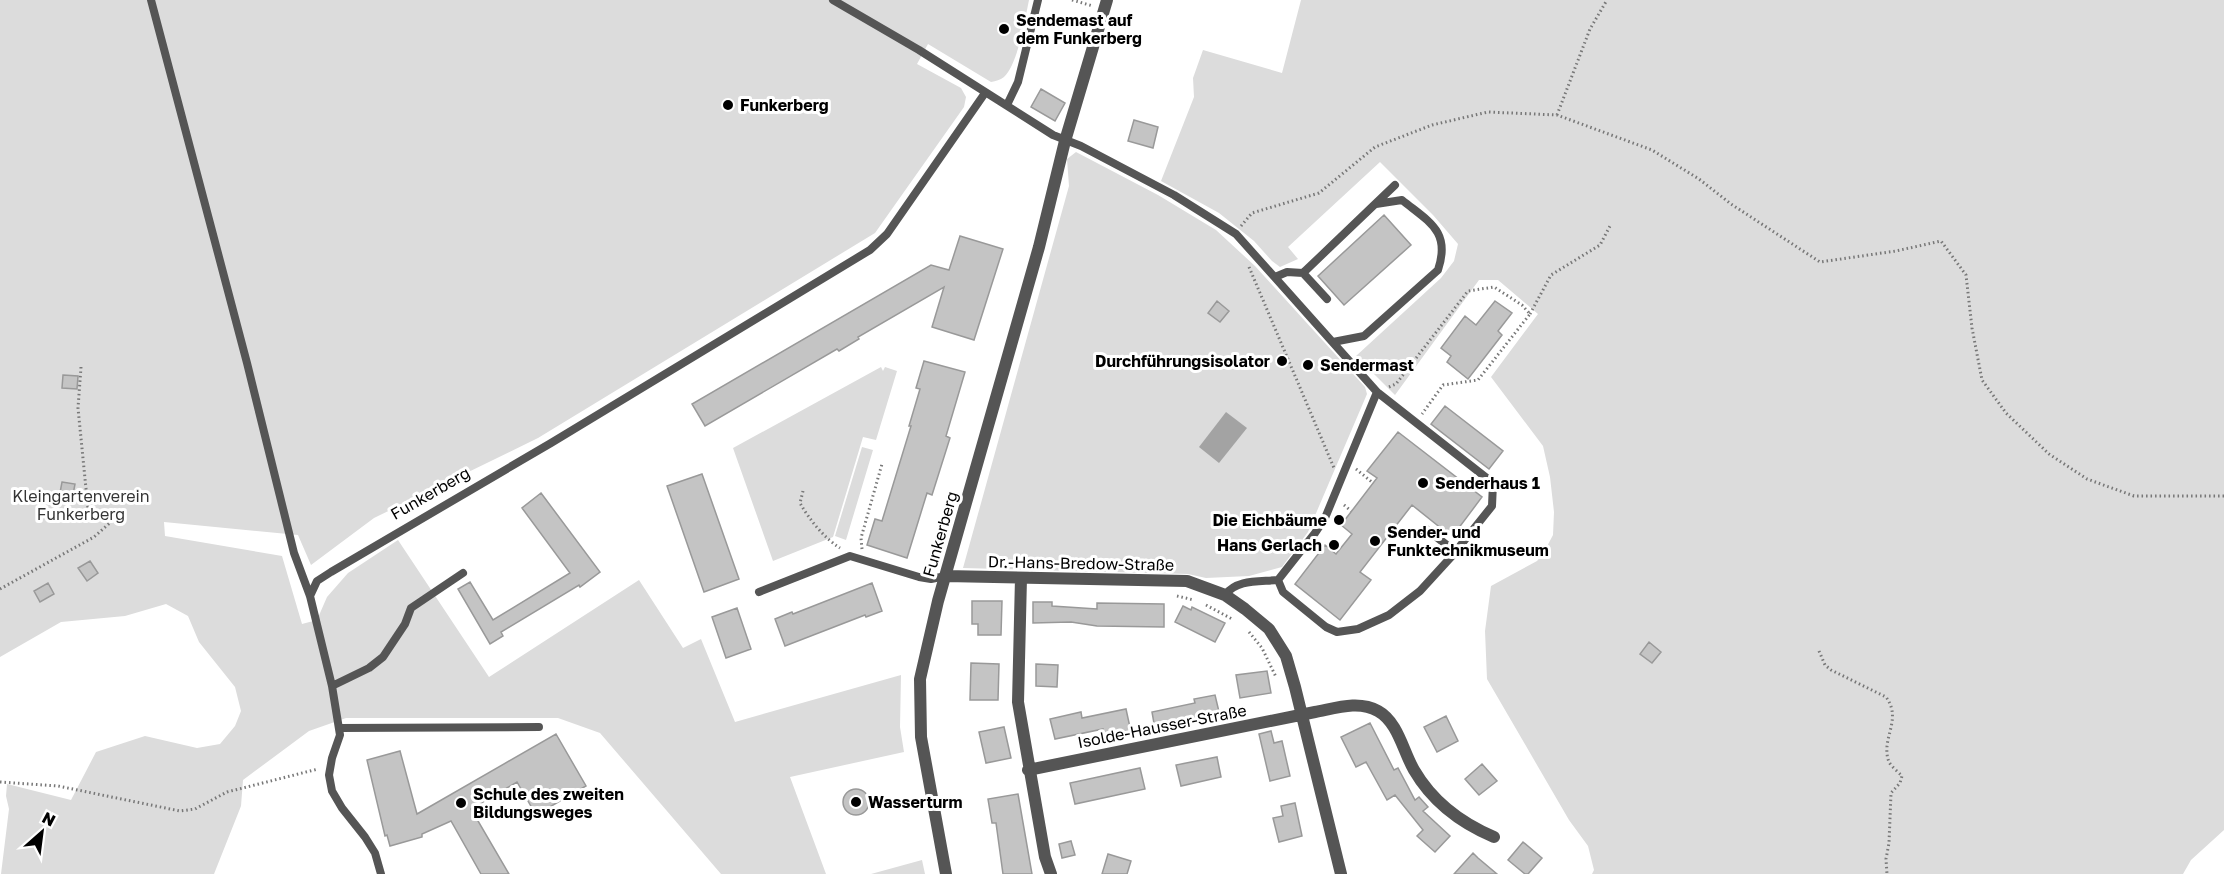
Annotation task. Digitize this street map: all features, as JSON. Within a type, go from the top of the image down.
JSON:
[{"type":"street","name":"Funkerberg","points":[[946,874],[927,780],[921,737],[920,678],[924,656],[1040,247],[1065,141],[1106,5]]},
{"type":"street","name":"Dr.-Hans-Bredow-Straße","points":[[946,576],[1186,581],[1225,595],[1253,616],[1269,630],[1286,656],[1341,874]]},
{"type":"street","points":[[1021,578],[1017,702],[1045,857],[1051,874]]},
{"type":"street","name":"Isolde-Hausser-Straße","points":[[1028,770],[1302,714],[1361,705],[1378,711],[1386,717],[1394,728],[1414,770],[1431,793],[1451,813],[1473,828],[1494,837]]},
{"type":"lane","points":[[151,0],[247,363],[294,553],[310,596],[332,686],[339,728],[338,745],[332,758],[329,775],[332,791],[375,853],[381,874]]},
{"type":"lane","points":[[833,0],[919,50],[1065,141],[1081,146],[1174,195],[1236,234],[1377,392],[1492,483],[1492,506],[1420,591],[1389,615],[1358,629],[1337,632],[1302,610],[1283,592],[1278,580]]},
{"type":"lane","points":[[1007,105],[1018,82],[1038,0]]},
{"type":"lane","name":"Funkerberg","points":[[310,596],[317,582],[331,572],[551,443],[870,250],[887,234],[985,93]]},
{"type":"lane","points":[[1303,273],[1395,185]]},
{"type":"lane","points":[[1332,342],[1364,336],[1438,270],[1442,259],[1442,248],[1436,228],[1402,200],[1376,204]]},
{"type":"lane","points":[[1275,277],[1287,272],[1303,273],[1327,299]]},
{"type":"lane","points":[[1225,595],[1231,587],[1240,584],[1278,580],[1315,533],[1325,518],[1377,392]]},
{"type":"lane","points":[[1418,537],[1425,528],[1448,546],[1452,556]]},
{"type":"lane","points":[[759,592],[850,556],[920,577],[931,579],[946,576]]},
{"type":"lane","points":[[332,686],[369,668],[383,657],[405,624],[411,608],[463,573]]},
{"type":"lane","points":[[339,728],[539,727]]},
{"type":"path","points":[[1072,0],[1106,5]]},
{"type":"path","points":[[1557,115],[1590,28],[1607,0]]},
{"type":"path","points":[[1236,234],[1252,213],[1319,193],[1375,147],[1432,125],[1488,112],[1557,115],[1652,150],[1699,179],[1731,204],[1820,262],[1896,251],[1941,241],[1966,275],[1972,328],[1982,380],[2006,413],[2049,454],[2087,479],[2134,496],[2224,496]]},
{"type":"path","points":[[1415,423],[1443,385],[1479,380],[1530,314],[1551,275],[1600,245],[1610,226]]},
{"type":"path","points":[[1248,266],[1339,481]]},
{"type":"path","points":[[1377,392],[1396,384],[1467,291],[1494,287],[1521,305],[1530,314]]},
{"type":"path","points":[[81,367],[78,408],[88,519]]},
{"type":"path","points":[[1348,462],[1373,483]]},
{"type":"path","points":[[865,554],[860,543],[882,465]]},
{"type":"path","points":[[803,491],[800,503],[807,514],[834,544],[845,551]]},
{"type":"path","points":[[0,589],[94,537],[111,522]]},
{"type":"path","points":[[1173,595],[1195,600]]},
{"type":"path","points":[[1205,604],[1234,620]]},
{"type":"path","points":[[1242,627],[1262,648],[1277,680]]},
{"type":"path","points":[[1819,651],[1825,665],[1831,670],[1886,697],[1892,705],[1894,714],[1887,745],[1889,762],[1902,776],[1900,783],[1891,793],[1887,874]]},
{"type":"path","points":[[0,782],[58,786],[180,811],[195,810],[205,802],[227,792],[331,766]]},
{"type":"green space","name":"Kleingartenverein Funkerberg","points":[[0,0],[1029,0],[1013,62],[1009,71],[999,80],[991,82],[928,44],[917,64],[961,88],[966,97],[964,107],[875,233],[538,438],[374,518],[311,565],[298,535],[164,522],[165,536],[282,556],[302,624],[317,620],[327,597],[348,573],[398,540],[489,677],[639,580],[683,648],[701,639],[735,722],[901,675],[900,727],[904,752],[790,777],[826,874],[721,874],[600,733],[558,718],[346,718],[309,731],[243,780],[241,806],[214,874],[1,874],[9,809],[6,796],[7,784],[71,800],[96,752],[145,736],[197,748],[220,744],[235,726],[241,711],[235,687],[199,642],[188,616],[166,604],[125,616],[61,622],[0,657]]},
{"type":"green space","points":[[1301,0],[2224,0],[2224,830],[2191,860],[2183,874],[1592,874],[1594,870],[1588,846],[1569,820],[1487,679],[1485,631],[1491,586],[1537,561],[1553,535],[1554,512],[1550,477],[1543,446],[1491,377],[1538,314],[1498,280],[1479,280],[1395,395],[1356,356],[1441,278],[1454,261],[1458,244],[1433,215],[1380,162],[1288,247],[1298,259],[1280,267],[1254,241],[1219,213],[1161,181],[1194,97],[1193,78],[1203,50],[1282,73]]},
{"type":"green space","points":[[1076,152],[1158,195],[1216,230],[1255,266],[1365,387],[1367,394],[1308,532],[1282,567],[1249,576],[1206,578],[1188,574],[963,568],[1069,186],[1067,159]]},
{"type":"green space","points":[[881,367],[883,371],[885,367],[897,371],[876,440],[863,437],[833,537],[773,561],[733,448]]},
{"type":"green space","points":[[862,447],[873,450],[846,540],[835,536]]},
{"type":"green space","points":[[922,860],[925,874],[871,874]]},
{"type":"shaded area","points":[[1226,412],[1247,428],[1219,463],[1199,447]]},
{"type":"building","points":[[1041,89],[1065,103],[1055,121],[1031,107]]},
{"type":"building","points":[[1134,120],[1158,127],[1153,148],[1128,141]]},
{"type":"building","points":[[1384,215],[1411,245],[1344,305],[1318,276]]},
{"type":"building","points":[[960,236],[1003,249],[974,340],[932,327],[944,287],[858,337],[859,339],[839,351],[837,349],[705,426],[692,404],[931,265],[949,270]]},
{"type":"building","points":[[1217,301],[1229,311],[1220,322],[1208,313]]},
{"type":"building","points":[[1495,301],[1512,313],[1498,331],[1502,335],[1468,379],[1447,362],[1451,356],[1441,348],[1465,316],[1476,325]]},
{"type":"building","points":[[924,361],[965,372],[946,436],[950,438],[932,495],[927,493],[907,558],[867,545],[875,519],[882,521],[911,426],[909,426],[920,389],[916,388]]},
{"type":"building","points":[[63,375],[78,376],[77,389],[62,388]]},
{"type":"building","points":[[1445,406],[1503,451],[1489,469],[1431,424]]},
{"type":"building","points":[[1398,432],[1482,497],[1452,537],[1412,505],[1360,572],[1371,580],[1340,620],[1295,584],[1325,545],[1336,554],[1352,534],[1341,525],[1377,478],[1367,471]]},
{"type":"building","points":[[702,474],[739,579],[704,592],[667,486]]},
{"type":"building","points":[[62,482],[75,484],[72,500],[59,498]]},
{"type":"building","points":[[541,493],[600,572],[580,587],[579,585],[501,632],[503,636],[490,644],[458,589],[470,582],[493,620],[570,573],[522,508]]},
{"type":"building","points":[[90,561],[98,573],[87,581],[78,568]]},
{"type":"building","points":[[48,583],[54,594],[40,602],[34,591]]},
{"type":"building","points":[[872,583],[882,611],[866,617],[865,615],[785,646],[775,619]]},
{"type":"building","points":[[972,601],[1002,601],[1001,635],[978,635],[978,624],[972,624]]},
{"type":"building","points":[[1033,602],[1052,602],[1052,606],[1097,609],[1097,603],[1164,604],[1164,627],[1097,626],[1071,622],[1033,623]]},
{"type":"building","points":[[1183,606],[1191,610],[1192,607],[1225,623],[1215,642],[1175,622]]},
{"type":"building","points":[[737,608],[751,649],[726,658],[712,617]]},
{"type":"building","points":[[1649,642],[1661,652],[1652,663],[1640,654]]},
{"type":"building","points":[[971,663],[999,664],[998,700],[970,700]]},
{"type":"building","points":[[1036,664],[1058,665],[1057,687],[1036,686]]},
{"type":"building","points":[[1267,671],[1271,693],[1240,698],[1236,675]]},
{"type":"building","points":[[1215,695],[1220,716],[1155,729],[1152,712],[1195,703],[1194,699]]},
{"type":"building","points":[[1126,709],[1131,732],[1104,737],[1103,729],[1055,739],[1050,719],[1081,712],[1082,718]]},
{"type":"building","points":[[1446,716],[1458,741],[1437,752],[1424,727]]},
{"type":"building","points":[[1370,723],[1394,770],[1398,768],[1415,800],[1419,797],[1428,807],[1423,811],[1450,836],[1435,852],[1417,836],[1423,830],[1395,795],[1387,800],[1366,762],[1356,767],[1341,737]]},
{"type":"building","points":[[1004,727],[1011,758],[986,763],[979,732]]},
{"type":"building","points":[[1271,731],[1274,743],[1282,741],[1290,776],[1270,781],[1259,734]]},
{"type":"building","name":"Schule des zweiten Bildungsweges","points":[[556,734],[586,786],[536,815],[517,782],[471,809],[509,874],[481,874],[451,821],[422,834],[422,837],[390,846],[387,835],[385,836],[367,760],[400,751],[417,814]]},
{"type":"building","points":[[1217,757],[1221,777],[1181,786],[1176,765]]},
{"type":"building","points":[[1482,764],[1497,781],[1479,795],[1465,779]]},
{"type":"building","points":[[1140,768],[1145,789],[1075,804],[1070,783]]},
{"type":"building","name":"Wasserturm","points":[[856,789],[865,793],[869,802],[865,811],[856,815],[847,811],[843,802],[847,793]]},
{"type":"building","points":[[1018,794],[1032,874],[1003,874],[996,823],[992,823],[988,799]]},
{"type":"building","points":[[1295,803],[1302,836],[1279,842],[1273,818],[1283,816],[1281,806]]},
{"type":"building","points":[[1071,841],[1075,855],[1062,858],[1059,844]]},
{"type":"building","points":[[1523,842],[1542,858],[1528,874],[1508,860]]},
{"type":"building","points":[[1473,853],[1478,858],[1497,874],[1454,874]]},
{"type":"building","points":[[1108,854],[1131,861],[1127,874],[1102,874]]},
{"type":"place","name":"Sendemast auf dem Funkerberg","points":[[1004,29]]},
{"type":"place","name":"Funkerberg","points":[[728,105]]},
{"type":"place","name":"Durchführungsisolator","points":[[1282,361]]},
{"type":"place","name":"Sendermast","points":[[1308,365]]},
{"type":"place","name":"Senderhaus 1","points":[[1423,483]]},
{"type":"place","name":"Die Eichbäume","points":[[1339,520]]},
{"type":"place","name":"Sender- und Funktechnikmuseum","points":[[1375,541]]},
{"type":"place","name":"Hans Gerlach","points":[[1334,545]]},
{"type":"place","name":"Wasserturm","points":[[856,802]]},
{"type":"place","name":"Schule des zweiten Bildungsweges","points":[[461,803]]}]
